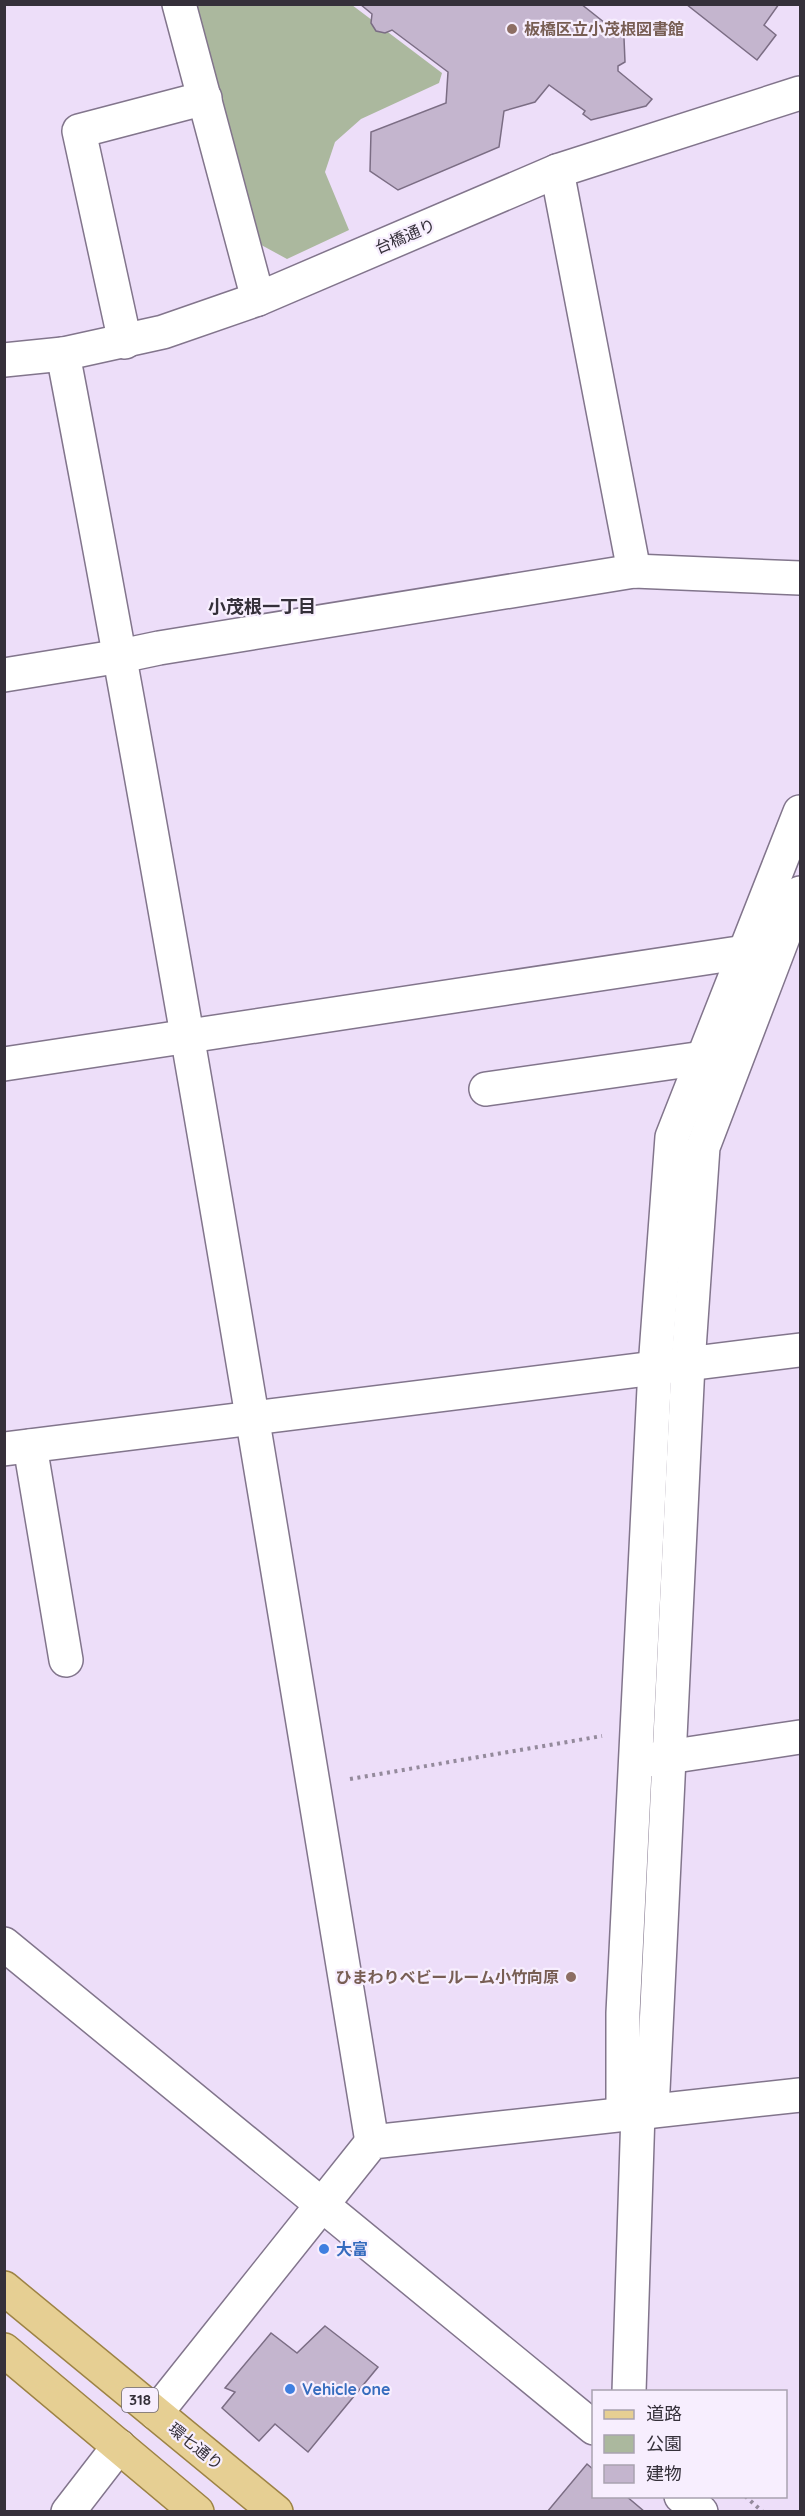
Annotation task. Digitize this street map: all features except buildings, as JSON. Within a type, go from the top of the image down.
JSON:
[{"type":"main road","name":"環七通り","points":[[4,2288],[276,2511]]},
{"type":"main road","points":[[4,2350],[197,2511]]},
{"type":"street","points":[[179,4],[258,299]]},
{"type":"street","name":"台橋通り","points":[[4,360],[63,354],[163,332],[258,299],[557,171],[801,93]]},
{"type":"street","points":[[125,342],[79,131],[205,98]]},
{"type":"street","points":[[557,171],[634,571]]},
{"type":"street","points":[[63,354],[121,656],[187,1036],[372,2142]]},
{"type":"street","points":[[4,675],[634,571],[801,578]]},
{"type":"street","points":[[638,2112],[623,2013],[655,1368],[672,1137],[801,812]]},
{"type":"street","points":[[629,2390],[638,2112],[669,1756],[688,1364],[703,1147],[791,939],[801,893]]},
{"type":"street","points":[[4,1064],[745,952],[791,939]]},
{"type":"street","points":[[486,1089],[703,1058]]},
{"type":"street","points":[[66,1660],[17,1448],[801,1350]]},
{"type":"street","points":[[638,1746],[669,1756],[801,1737]]},
{"type":"street","points":[[4,1944],[592,2426]]},
{"type":"street","points":[[156,2413],[372,2142],[801,2095]]},
{"type":"street","points":[[68,2511],[119,2446]]},
{"type":"street","points":[[684,2498],[701,2511]]},
{"type":"path","points":[[314,1785],[638,1746]]},
{"type":"path","points":[[747,2498],[763,2511]]},
{"type":"green space","points":[[194,5],[352,5],[442,73],[439,83],[361,119],[335,142],[325,172],[349,230],[287,259],[254,241]]},
{"type":"place","name":"板橋区立小茂根図書館","points":[[512,29]]},
{"type":"place","name":"ひまわりベビールーム小竹向原","points":[[571,1977]]},
{"type":"place","name":"大富","points":[[324,2249]]},
{"type":"place","name":"Vehicle one","points":[[290,2389]]},
{"type":"district","name":"小茂根一丁目","points":[[262,607]]}]
